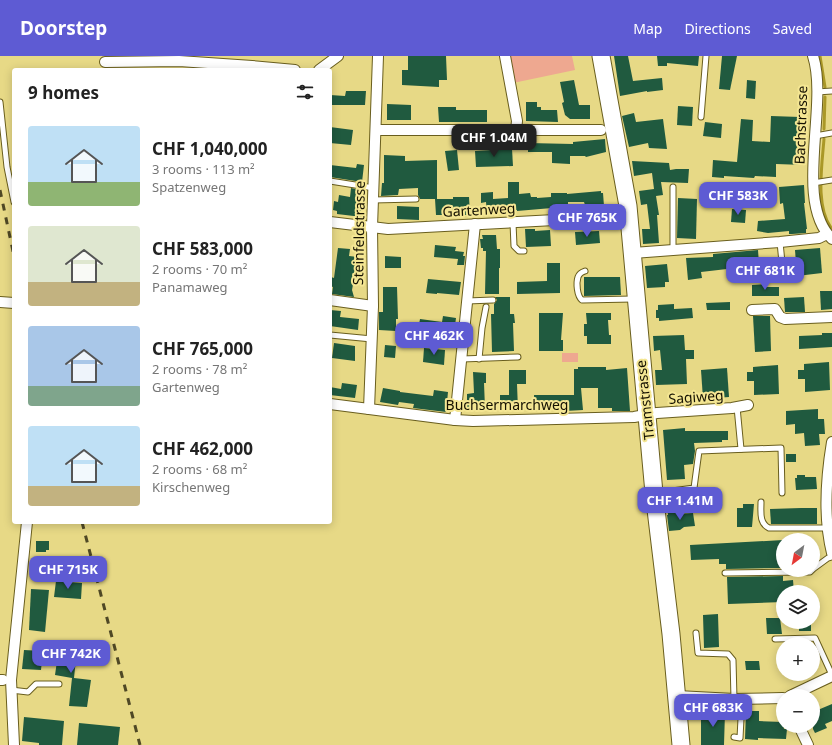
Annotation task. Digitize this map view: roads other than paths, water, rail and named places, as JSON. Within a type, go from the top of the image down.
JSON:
[{"type":"main road","name":"Tramstrasse","points":[[601,56],[630,216],[654,494],[671,634],[681,745]]},
{"type":"street","points":[[322,68],[338,56]]},
{"type":"street","name":"Steinfeldstrasse","points":[[369,409],[373,306],[372,227],[378,56]]},
{"type":"street","points":[[505,56],[517,121],[516,130]]},
{"type":"street","name":"Bachstrasse","points":[[813,56],[817,92],[815,136],[819,181],[814,196],[820,221],[830,237]]},
{"type":"street","points":[[105,62],[178,61],[274,68]]},
{"type":"street","points":[[376,130],[601,130]]},
{"type":"street","name":"Gartenweg","points":[[332,222],[388,229],[630,216]]},
{"type":"street","points":[[455,420],[474,224]]},
{"type":"street","points":[[633,253],[830,237]]},
{"type":"street","points":[[332,300],[373,306]]},
{"type":"street","points":[[0,302],[12,305]]},
{"type":"street","points":[[752,310],[775,309],[780,317],[785,319],[832,317]]},
{"type":"street","name":"Buchsermarchweg","points":[[332,404],[473,421],[647,416]]},
{"type":"street","name":"Sagiweg","points":[[647,416],[657,413],[748,405]]},
{"type":"street","points":[[832,442],[826,503],[827,528],[832,553]]},
{"type":"street","points":[[14,745],[11,690],[27,524]]},
{"type":"street","points":[[805,689],[832,676]]},
{"type":"street","points":[[677,696],[738,699],[776,698]]},
{"type":"street","points":[[802,733],[808,745]]},
{"type":"lane","points":[[701,117],[706,56]]},
{"type":"lane","points":[[817,92],[832,91]]},
{"type":"lane","points":[[0,102],[7,167],[12,192]]},
{"type":"lane","points":[[815,136],[832,133]]},
{"type":"lane","points":[[819,181],[832,180]]},
{"type":"lane","points":[[332,181],[374,188]]},
{"type":"lane","points":[[673,187],[673,249]]},
{"type":"lane","points":[[373,200],[416,199]]},
{"type":"lane","points":[[513,223],[514,246],[519,251],[524,251]]},
{"type":"lane","points":[[780,242],[783,273],[788,278],[794,278]]},
{"type":"lane","points":[[585,271],[580,273],[577,278],[578,294],[582,300],[636,299]]},
{"type":"lane","points":[[467,301],[493,300]]},
{"type":"lane","points":[[479,358],[486,307]]},
{"type":"lane","points":[[332,335],[372,339]]},
{"type":"lane","points":[[462,359],[518,357]]},
{"type":"lane","points":[[737,407],[741,449]]},
{"type":"lane","points":[[654,494],[694,488],[699,451],[781,448],[782,493]]},
{"type":"lane","points":[[761,502],[761,520],[763,525],[769,528],[827,528]]},
{"type":"lane","points":[[820,564],[828,558],[832,557]]},
{"type":"lane","points":[[725,573],[776,572]]},
{"type":"lane","points":[[696,633],[698,653],[728,654],[733,660],[738,699],[740,738],[734,737]]},
{"type":"lane","points":[[775,639],[815,638],[832,676]]},
{"type":"lane","points":[[11,690],[28,692],[36,684],[59,684]]},
{"type":"waterway","points":[[820,56],[825,87]]},
{"type":"waterway","points":[[824,129],[825,97]]},
{"type":"waterway","points":[[824,139],[821,173],[821,198],[823,210],[832,229]]},
{"type":"railway","points":[[0,190],[12,247]]},
{"type":"railway","points":[[83,524],[140,745]]}]
